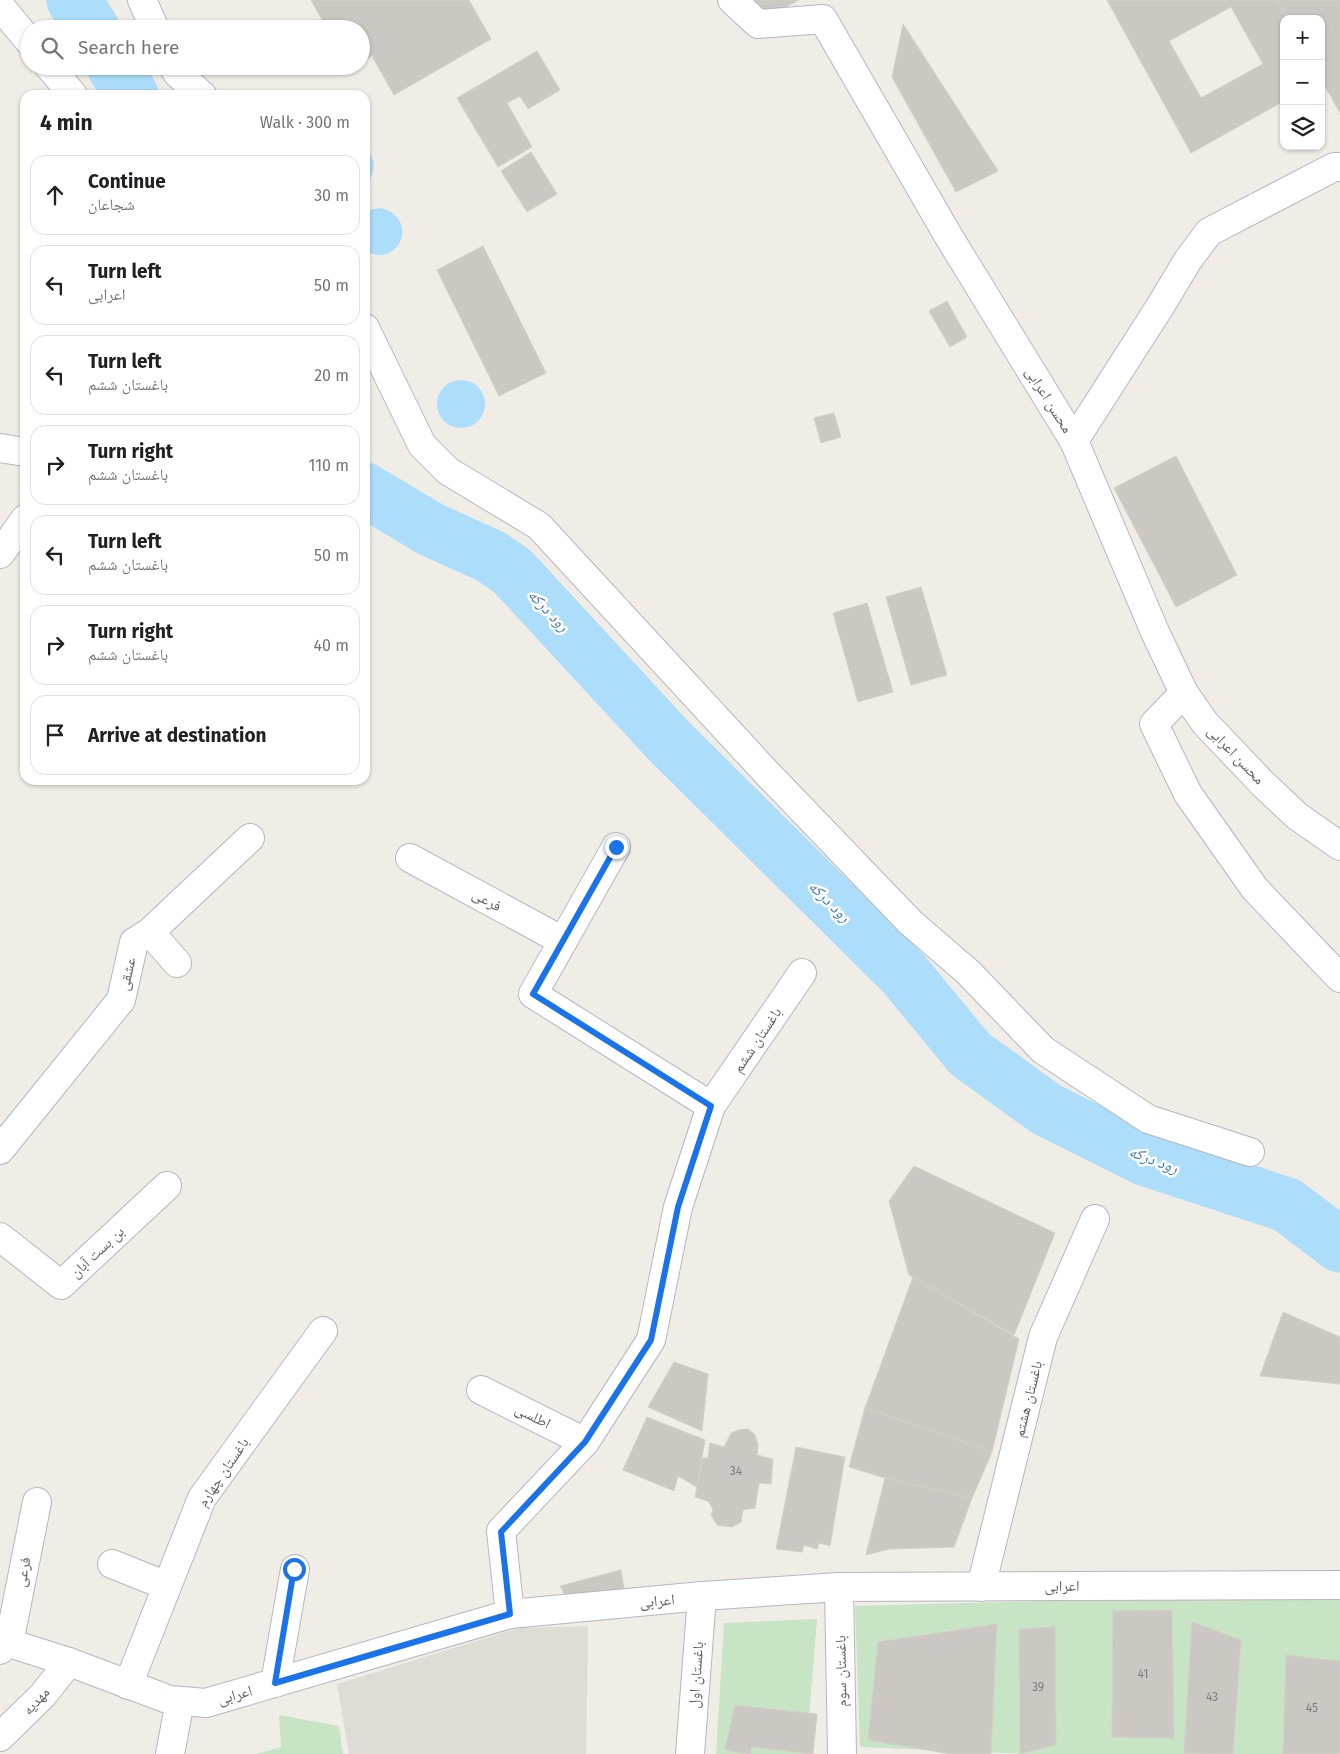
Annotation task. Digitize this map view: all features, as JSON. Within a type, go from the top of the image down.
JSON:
[{"type":"street","points":[[142,0],[151,20]]},
{"type":"street","name":"محسن اعرابی","points":[[732,0],[758,24],[823,19],[949,237],[1074,441],[1155,632],[1184,693],[1205,723],[1263,784],[1297,816],[1340,846]]},
{"type":"street","points":[[0,6],[20,30]]},
{"type":"street","points":[[56,75],[69,90]]},
{"type":"street","points":[[179,75],[196,90]]},
{"type":"street","points":[[1074,441],[1188,260],[1209,232],[1334,167],[1340,166]]},
{"type":"street","points":[[370,338],[422,445],[448,471],[539,526],[764,770],[857,867],[910,922],[968,972],[1043,1050],[1148,1119],[1250,1152]]},
{"type":"street","points":[[0,448],[20,451]]},
{"type":"street","points":[[0,554],[20,526]]},
{"type":"street","points":[[1184,693],[1154,724],[1188,794],[1255,889],[1340,978]]},
{"type":"street","name":"عشقی","points":[[0,1150],[120,1000],[134,942],[150,932],[250,838]]},
{"type":"street","points":[[616,847],[533,994],[711,1106]]},
{"type":"street","name":"فرعی","points":[[410,858],[563,942]]},
{"type":"street","points":[[150,932],[177,962]]},
{"type":"street","name":"باغستان ششم","points":[[510,1614],[501,1532],[585,1442],[651,1340],[678,1207],[711,1106],[802,973]]},
{"type":"street","name":"بن بست آبان","points":[[0,1237],[61,1285],[167,1186]]},
{"type":"street","name":"باغستان هشتم","points":[[981,1587],[1043,1337],[1096,1219]]},
{"type":"street","name":"باغستان چهارم","points":[[128,1684],[202,1498],[323,1331]]},
{"type":"street","name":"اطلسی","points":[[481,1390],[585,1442]]},
{"type":"street","name":"فرعی","points":[[5,1646],[38,1502]]},
{"type":"street","points":[[112,1564],[167,1586]]},
{"type":"street","points":[[275,1683],[294,1569]]},
{"type":"street","name":"اعرابی","points":[[5,1646],[70,1662],[170,1700],[206,1703],[510,1614],[702,1596],[839,1587],[1340,1585]]},
{"type":"street","name":"باغستان سوم","points":[[839,1587],[842,1754]]},
{"type":"street","name":"باغستان اول","points":[[690,1754],[702,1596]]},
{"type":"street","name":"مهدیه","points":[[0,1737],[43,1695],[70,1662]]},
{"type":"street","points":[[170,1754],[180,1701]]},
{"type":"shaded area","points":[[588,1626],[586,1754],[349,1754],[337,1684],[519,1628]]},
{"type":"green space","points":[[1239,1596],[1340,1599],[1340,1754],[1029,1754],[860,1747],[855,1606]]},
{"type":"green space","points":[[817,1619],[806,1754],[716,1754],[724,1623]]},
{"type":"green space","points":[[279,1715],[339,1726],[343,1754],[256,1754],[281,1747]]},
{"type":"water","points":[[370,153],[374,166],[370,178]]},
{"type":"water","points":[[382,208],[394,214],[400,222],[402,232],[400,241],[387,254],[377,255],[370,253],[370,210]]},
{"type":"water","points":[[461,380],[470,382],[478,387],[483,395],[485,404],[483,413],[478,421],[470,426],[461,428],[452,426],[444,421],[439,413],[437,404],[439,395],[444,387],[452,382]]},
{"type":"building","points":[[311,0],[469,0],[491,39],[394,95],[372,56],[370,57],[370,20],[322,20]]},
{"type":"building","points":[[755,0],[799,0],[765,18]]},
{"type":"building","points":[[1107,0],[1277,0],[1285,15],[1280,15],[1280,103],[1191,153]],"holes":[[[1231,7],[1263,64],[1201,98],[1169,41]]]},
{"type":"building","points":[[1277,0],[1340,0],[1340,113],[1325,86],[1325,15],[1285,15]]},
{"type":"building","points":[[903,24],[998,171],[956,192],[892,77]]},
{"type":"building","points":[[537,51],[560,90],[528,109],[520,96],[507,103],[532,147],[498,167],[457,98]]},
{"type":"building","points":[[531,152],[557,194],[527,212],[501,171]]},
{"type":"building","points":[[483,246],[546,373],[499,396],[437,270]]},
{"type":"building","points":[[947,301],[967,337],[950,347],[929,311]]},
{"type":"building","points":[[834,413],[841,437],[821,443],[814,418]]},
{"type":"building","points":[[1176,456],[1237,575],[1176,607],[1114,488]]},
{"type":"building","points":[[921,587],[947,675],[911,685],[886,597]]},
{"type":"building","points":[[867,603],[893,692],[858,702],[833,613]]},
{"type":"building","points":[[914,1166],[1055,1233],[1014,1335],[909,1275],[889,1201]]},
{"type":"building","points":[[913,1277],[1019,1339],[992,1452],[865,1408]]},
{"type":"building","points":[[1283,1312],[1340,1337],[1340,1384],[1260,1376]]},
{"type":"building","points":[[674,1362],[708,1374],[702,1431],[648,1407]]},
{"type":"building","points":[[865,1408],[992,1452],[972,1498],[885,1478],[849,1467]]},
{"type":"building","points":[[647,1417],[705,1440],[697,1487],[678,1476],[674,1491],[623,1470]]},
{"type":"building","points":[[748,1429],[755,1435],[758,1445],[757,1455],[773,1459],[771,1484],[759,1483],[755,1508],[743,1510],[741,1522],[732,1527],[717,1525],[711,1515],[713,1509],[708,1501],[695,1497],[703,1458],[708,1458],[710,1443],[724,1447],[731,1433]]},
{"type":"building","points":[[796,1447],[845,1457],[830,1546],[819,1543],[817,1549],[804,1545],[802,1552],[776,1549]]},
{"type":"building","points":[[885,1478],[972,1498],[954,1547],[889,1549],[866,1555]]},
{"type":"building","points":[[621,1570],[625,1595],[568,1600],[560,1586]]},
{"type":"building","points":[[1172,1610],[1174,1738],[1112,1737],[1113,1611]]},
{"type":"building","points":[[1192,1622],[1241,1640],[1233,1754],[1184,1753]]},
{"type":"building","points":[[997,1624],[991,1754],[951,1754],[868,1740],[878,1642]]},
{"type":"building","points":[[1055,1627],[1056,1745],[1020,1754],[1019,1629]]},
{"type":"building","points":[[1286,1655],[1340,1661],[1340,1754],[1283,1754]]},
{"type":"building","points":[[735,1705],[817,1714],[813,1754],[751,1747],[751,1754],[725,1750]]},
{"type":"waterway","name":"رود درکه","points":[[74,0],[86,20]]},
{"type":"waterway","name":"رود درکه","points":[[119,75],[128,90]]},
{"type":"waterway","name":"رود درکه","points":[[370,493],[432,530],[490,556],[512,571],[669,741],[904,974],[970,1054],[1046,1109],[1144,1158],[1287,1205],[1340,1245]]},
{"type":"route","points":[[294,1569],[275,1683],[510,1614],[501,1532],[585,1442],[651,1340],[678,1207],[711,1106],[533,994],[616,847]]}]
